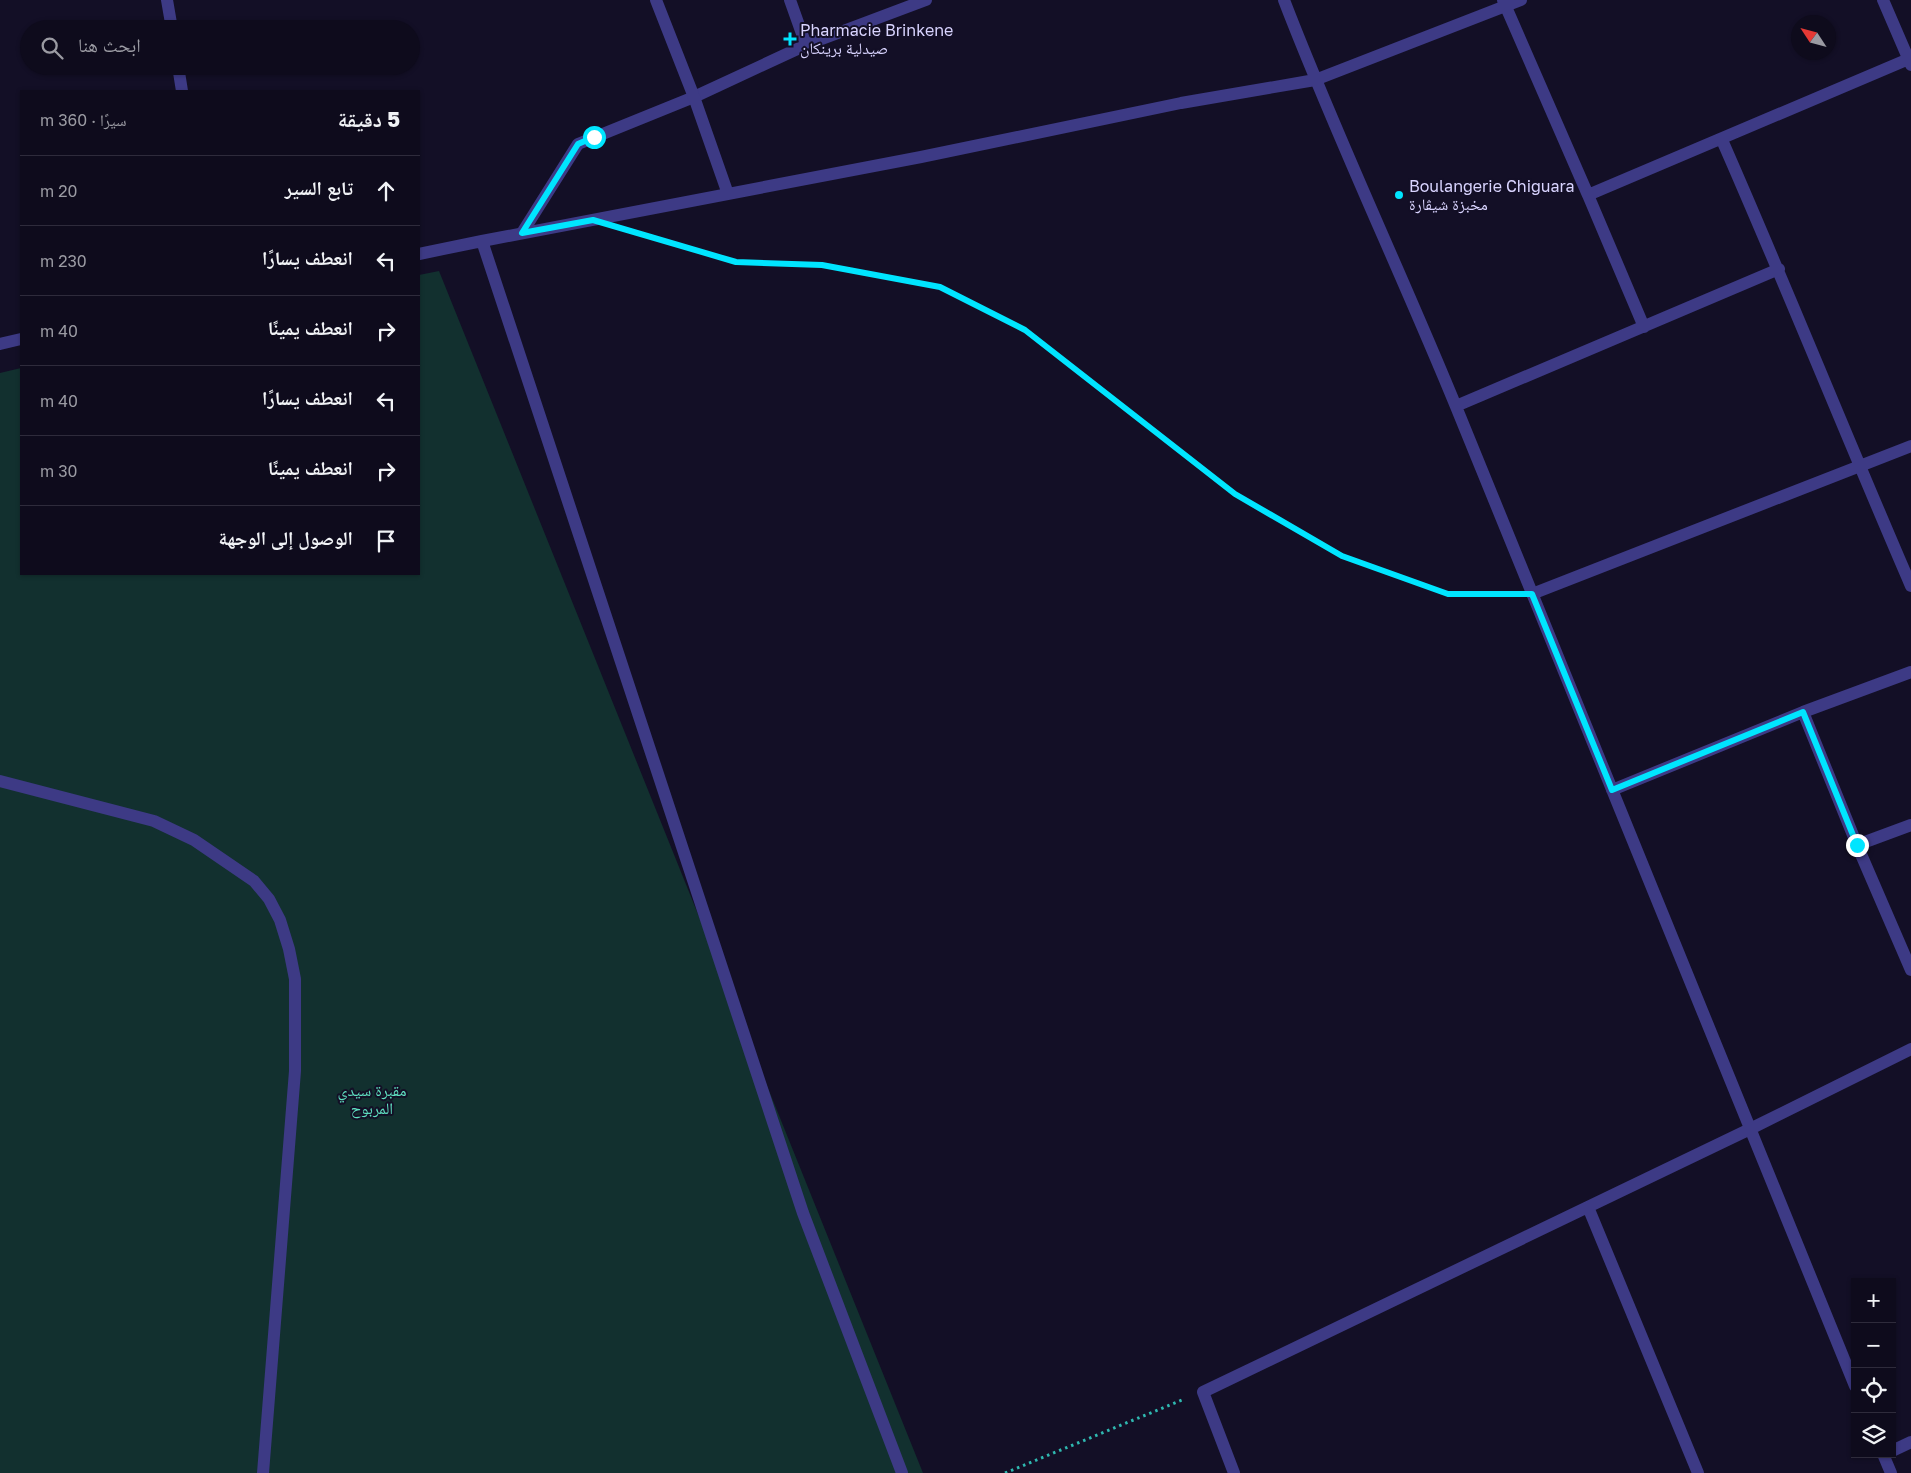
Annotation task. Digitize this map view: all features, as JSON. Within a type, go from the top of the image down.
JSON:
[{"type":"street","points":[[167,0],[170,20]]},
{"type":"street","points":[[656,0],[694,97],[728,194]]},
{"type":"street","points":[[790,0],[806,44]]},
{"type":"street","points":[[522,233],[578,144],[694,97],[806,44],[926,0]]},
{"type":"street","points":[[1284,0],[1315,80],[1456,406],[1748,1130],[1851,1376]]},
{"type":"street","points":[[420,254],[482,240],[931,155],[1181,103],[1315,80],[1504,3],[1521,0]]},
{"type":"street","points":[[1588,196],[1910,61],[1883,0]]},
{"type":"street","points":[[1504,3],[1644,327]]},
{"type":"street","points":[[179,75],[182,90]]},
{"type":"street","points":[[1722,140],[1779,269],[1859,467],[1911,586]]},
{"type":"street","points":[[482,240],[802,1213],[902,1473]]},
{"type":"street","points":[[1456,406],[1779,269]]},
{"type":"street","points":[[0,344],[20,339]]},
{"type":"street","points":[[1532,594],[1911,446]]},
{"type":"street","points":[[1612,790],[1803,712],[1911,672]]},
{"type":"street","points":[[1803,712],[1857,845],[1911,970]]},
{"type":"street","points":[[0,781],[154,821],[194,840],[254,881],[269,899],[280,920],[289,949],[295,979],[295,1071],[263,1473]]},
{"type":"street","points":[[1857,845],[1911,825]]},
{"type":"street","points":[[1234,1473],[1203,1392],[1748,1130],[1911,1049]]},
{"type":"street","points":[[1588,1207],[1698,1473]]},
{"type":"street","points":[[1896,1448],[1911,1442]]},
{"type":"street","points":[[1886,1458],[1892,1473]]},
{"type":"path","points":[[641,234],[736,262],[822,265],[940,287],[1025,330],[1235,494],[1342,556],[1448,594],[1532,594]]},
{"type":"path","points":[[1005,1473],[1203,1392]]},
{"type":"green space","name":"مقبرة سيدي المربوح","points":[[439,271],[923,1473],[0,1473],[0,373],[20,368],[20,575],[420,575],[420,275]]},
{"type":"place","name":"Pharmacie Brinkene صيدلية برينكان","points":[[790,39]]},
{"type":"place","name":"Boulangerie Chiguara مخبزة شيڨارة","points":[[1399,195]]},
{"type":"route","points":[[594,137],[578,144],[522,233],[593,220],[736,262],[822,265],[940,287],[1025,330],[1235,494],[1342,556],[1448,594],[1532,594],[1612,790],[1803,712],[1857,845]]}]
